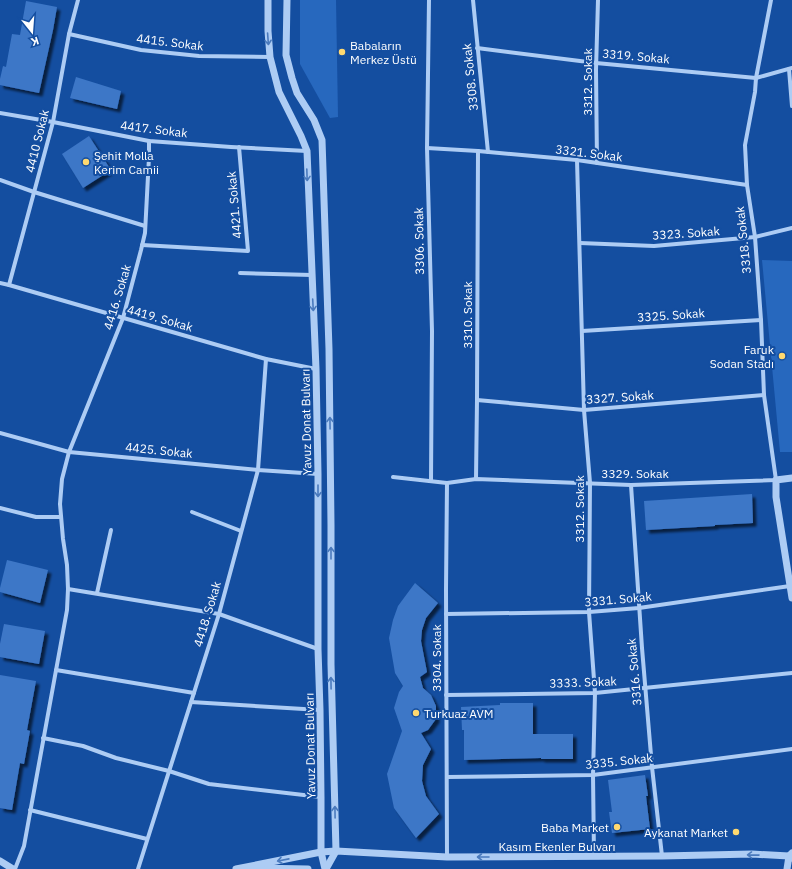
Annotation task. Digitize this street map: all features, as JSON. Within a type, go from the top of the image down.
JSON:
[{"type":"street","name":"4410 Sokak","points":[[9,285],[53,122],[78,0]]},
{"type":"street","name":"Yavuz Donat Bulvarı","points":[[268,0],[270,58],[279,92],[307,151],[316,369],[318,474],[318,649],[322,797],[321,852],[326,869]]},
{"type":"street","name":"Yavuz Donat Bulvarı","points":[[287,0],[286,55],[297,93],[314,120],[322,140],[329,349],[331,664],[336,851]]},
{"type":"street","name":"3306. Sokak","points":[[430,0],[427,148],[432,331],[431,481]]},
{"type":"street","name":"3308. Sokak","points":[[472,0],[488,152]]},
{"type":"street","name":"3312. Sokak","points":[[597,163],[596,63],[598,0]]},
{"type":"street","name":"3318. Sokak","points":[[771,0],[745,145],[747,185],[755,237],[761,320],[764,395],[776,480]]},
{"type":"street","name":"4415. Sokak","points":[[70,34],[141,50],[199,56],[270,58]]},
{"type":"street","name":"3319. Sokak","points":[[477,48],[596,63],[756,78],[790,68]]},
{"type":"street","points":[[790,68],[792,106]]},
{"type":"street","name":"4417. Sokak","points":[[0,113],[149,141],[307,151]]},
{"type":"street","name":"4416. Sokak","points":[[14,869],[24,846],[67,610],[67,565],[60,504],[62,479],[68,452],[123,318],[142,245],[145,233],[149,141]]},
{"type":"street","name":"4421. Sokak","points":[[142,245],[248,252],[239,147]]},
{"type":"street","name":"3321. Sokak","points":[[427,148],[577,160],[747,185]]},
{"type":"street","name":"3310. Sokak","points":[[476,479],[478,151]]},
{"type":"street","name":"3312. Sokak","points":[[577,160],[584,410],[590,483],[589,612],[595,694],[592,775],[594,857]]},
{"type":"street","points":[[0,180],[145,226]]},
{"type":"street","name":"3323. Sokak","points":[[580,243],[654,246],[755,237],[792,228]]},
{"type":"street","points":[[240,272],[312,275]]},
{"type":"street","name":"4419. Sokak","points":[[0,283],[266,359],[316,369]]},
{"type":"street","name":"3325. Sokak","points":[[582,331],[761,320]]},
{"type":"street","name":"4418. Sokak","points":[[138,869],[219,614],[258,470],[266,359]]},
{"type":"street","name":"3327. Sokak","points":[[477,400],[584,410],[764,395]]},
{"type":"street","name":"4425. Sokak","points":[[0,433],[68,452],[258,470],[318,474]]},
{"type":"street","name":"3329. Sokak","points":[[393,477],[446,483],[476,479],[631,485],[776,480]]},
{"type":"street","points":[[792,478],[776,480],[776,497],[792,598]]},
{"type":"street","name":"3304. Sokak","points":[[446,483],[447,857]]},
{"type":"street","name":"3316. Sokak","points":[[631,485],[645,689],[662,856]]},
{"type":"street","points":[[0,508],[36,517],[61,516]]},
{"type":"street","points":[[192,512],[241,531]]},
{"type":"street","points":[[97,594],[111,530]]},
{"type":"street","name":"3331. Sokak","points":[[446,614],[589,612],[639,608],[790,586]]},
{"type":"street","points":[[68,589],[219,614],[318,649]]},
{"type":"street","points":[[56,670],[194,693]]},
{"type":"street","name":"3333. Sokak","points":[[446,695],[595,694],[792,673]]},
{"type":"street","points":[[191,702],[320,710]]},
{"type":"street","points":[[43,738],[83,746],[116,758],[169,771],[209,784],[322,797]]},
{"type":"street","name":"3335. Sokak","points":[[447,777],[592,775],[792,749]]},
{"type":"street","points":[[30,810],[147,839]]},
{"type":"street","name":"Kasım Ekenler Bulvarı","points":[[238,868],[321,852],[336,851],[447,857],[594,857],[752,854],[791,856]]},
{"type":"street","points":[[326,869],[336,851]]},
{"type":"street","points":[[787,869],[791,856]]},
{"type":"street","points":[[0,861],[14,869]]},
{"type":"street","points":[[238,868],[308,869]]},
{"type":"shaded area","points":[[300,0],[336,0],[338,117],[330,118],[300,64]]},
{"type":"shaded area","name":"Faruk Sodan Stadı","points":[[762,260],[792,261],[792,452],[780,452]]},
{"type":"building","points":[[26,1],[57,7],[39,93],[0,85],[3,66],[6,67],[12,34],[20,35]]},
{"type":"building","points":[[76,77],[121,91],[117,109],[70,98]]},
{"type":"building","name":"Şehit Molla Kerim Camii","points":[[89,136],[111,170],[83,188],[62,154]]},
{"type":"building","points":[[752,494],[753,523],[646,530],[644,501]]},
{"type":"building","points":[[7,560],[48,570],[40,603],[0,592]]},
{"type":"building","name":"Turkuaz AVM","points":[[415,583],[438,603],[426,618],[422,630],[421,641],[427,672],[420,677],[423,688],[431,695],[436,706],[436,719],[428,730],[421,733],[431,749],[423,765],[422,781],[426,796],[439,814],[416,838],[394,808],[387,774],[402,731],[394,708],[399,692],[403,686],[395,673],[389,638],[398,606]]},
{"type":"building","points":[[4,624],[45,631],[39,664],[0,657],[0,644]]},
{"type":"building","points":[[0,675],[36,681],[27,730],[30,731],[24,764],[20,763],[12,810],[0,808]]},
{"type":"building","points":[[500,703],[533,703],[533,734],[573,734],[573,759],[541,758],[464,760],[464,730],[462,730],[461,707],[500,705]]},
{"type":"building","points":[[645,775],[650,829],[612,833],[609,812],[612,812],[608,780]]},
{"type":"place","name":"Babaların Merkez Üstü","points":[[342,52]]},
{"type":"place","name":"Şehit Molla Kerim Camii","points":[[86,162]]},
{"type":"place","name":"Faruk Sodan Stadı","points":[[782,356]]},
{"type":"place","name":"Turkuaz AVM","points":[[416,713]]},
{"type":"place","name":"Baba Market","points":[[617,827]]},
{"type":"place","name":"Aykanat Market","points":[[736,832]]}]
